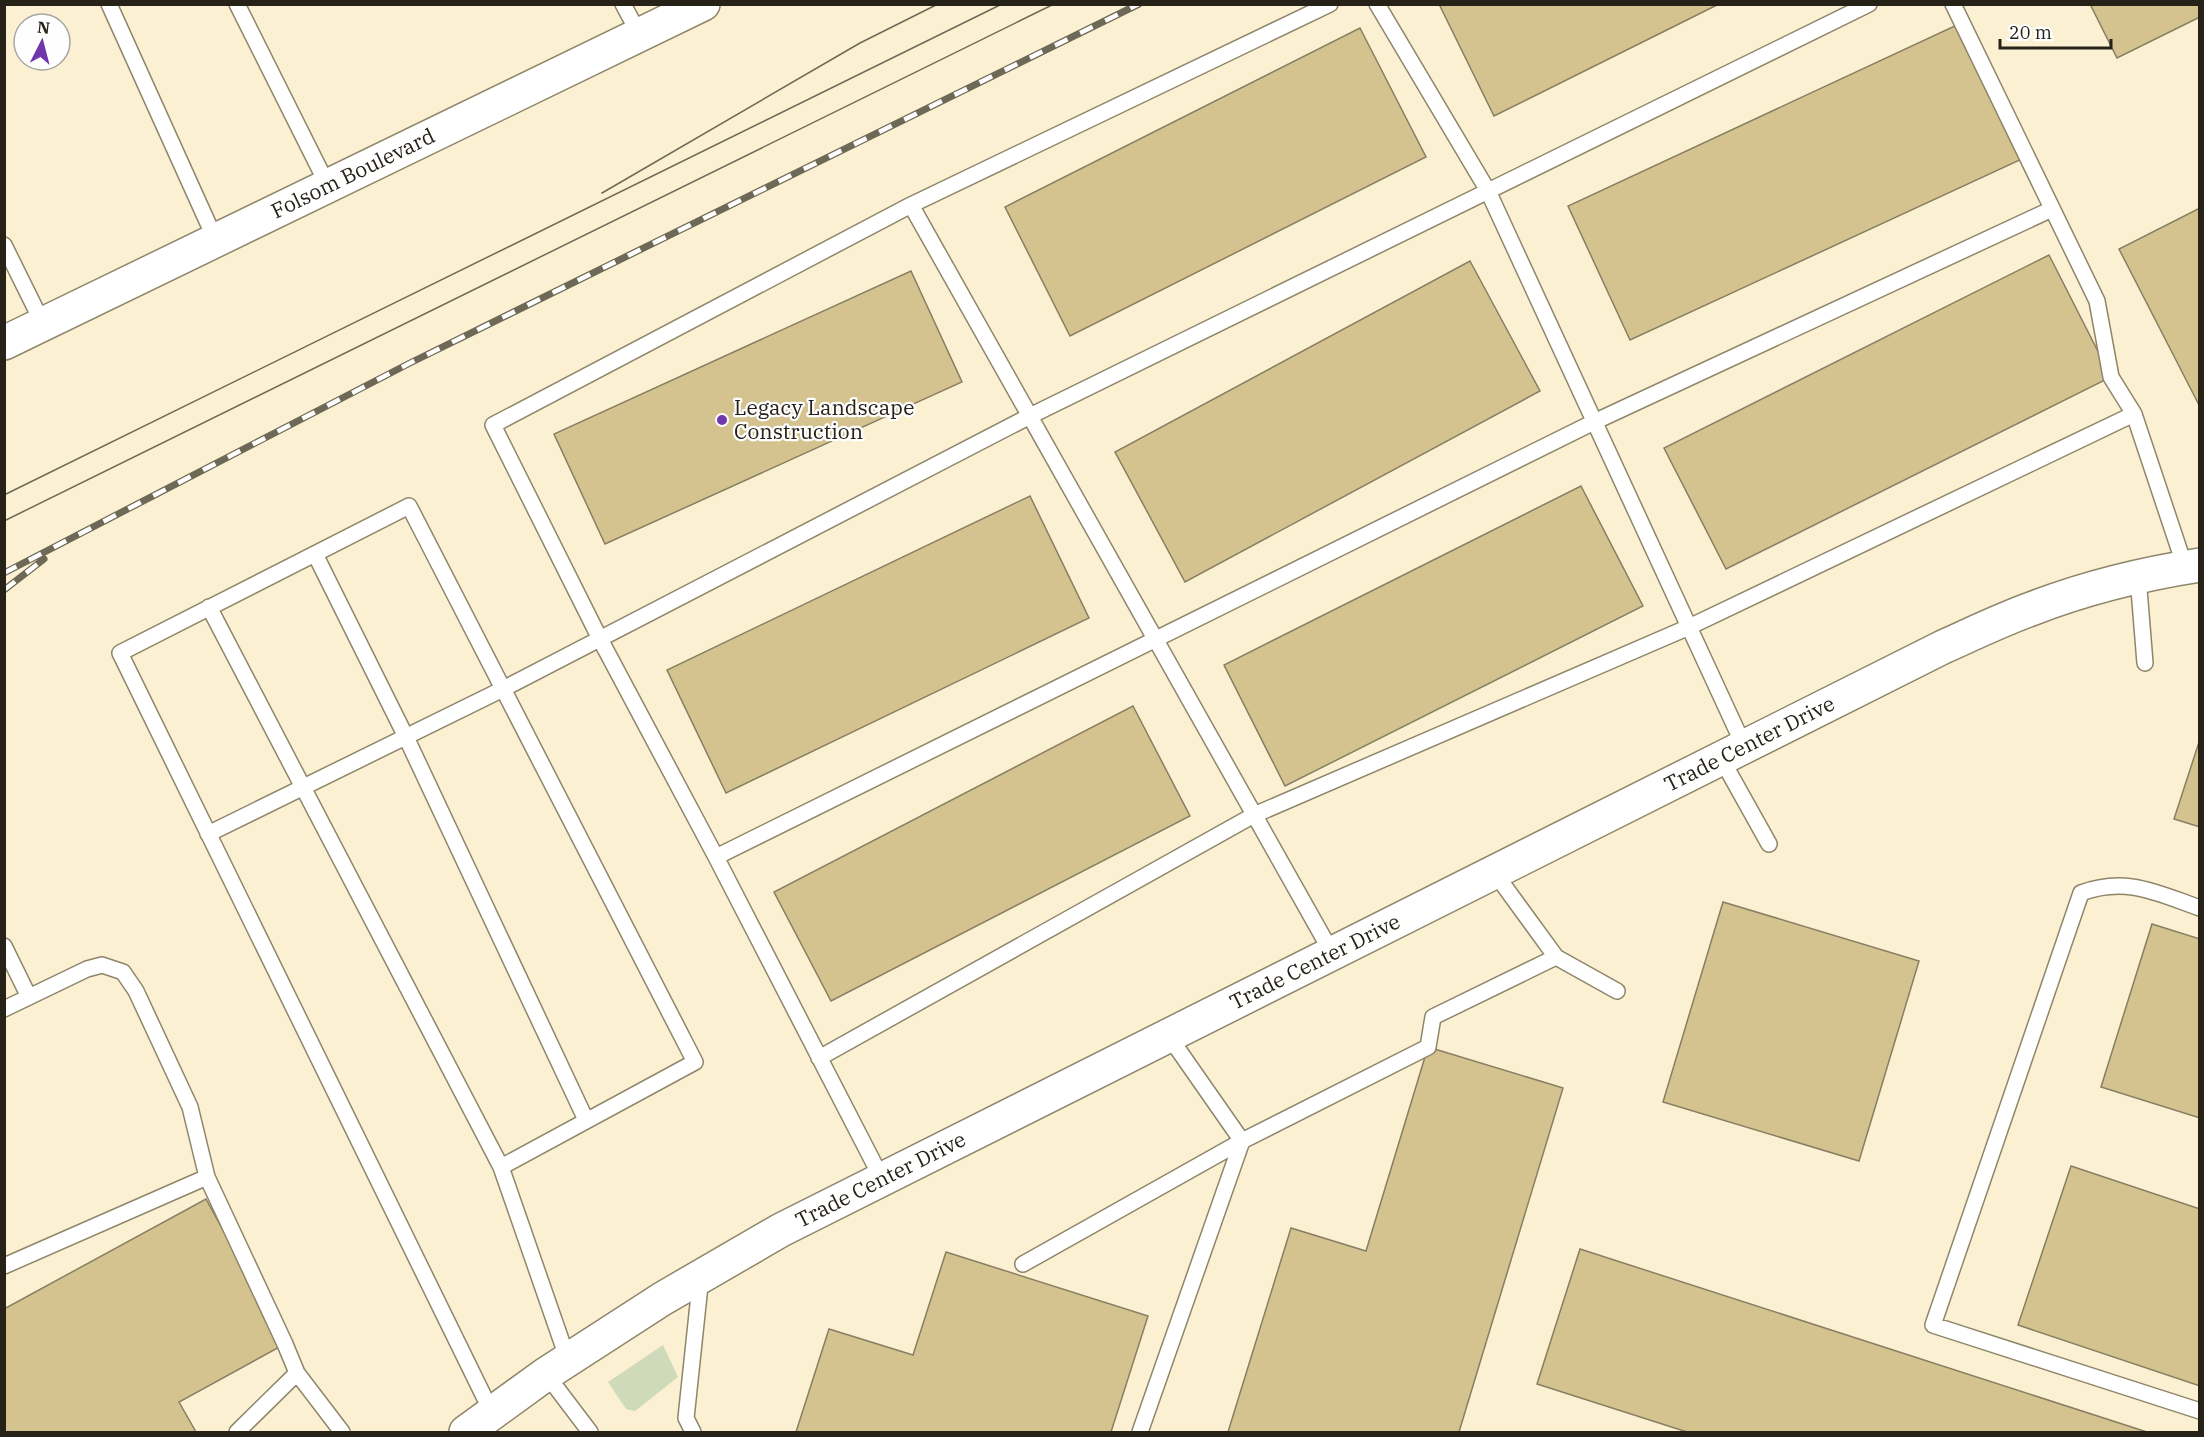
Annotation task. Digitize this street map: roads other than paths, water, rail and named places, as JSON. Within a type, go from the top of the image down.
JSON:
[{"type":"street","name":"Folsom Boulevard","points":[[4,343],[703,4]]},
{"type":"street","name":"Trade Center Drive","points":[[466,1432],[557,1367],[662,1299],[782,1230],[1732,752],[1943,647],[2030,609],[2073,594],[2192,566]]},
{"type":"lane","points":[[109,4],[216,241]]},
{"type":"lane","points":[[237,4],[328,186]]},
{"type":"lane","points":[[623,4],[639,34]]},
{"type":"lane","points":[[882,1179],[716,857],[600,639],[493,425],[911,205],[1330,4]]},
{"type":"lane","points":[[1377,4],[1488,191],[1689,627],[1732,752],[1769,844]]},
{"type":"lane","points":[[208,834],[503,689],[1030,416],[1869,4]]},
{"type":"lane","points":[[1953,4],[2097,301],[2111,377],[2134,414],[2192,566]]},
{"type":"lane","points":[[911,205],[1332,953]]},
{"type":"lane","points":[[716,857],[1594,422],[2052,209]]},
{"type":"lane","points":[[4,245],[43,324]]},
{"type":"lane","points":[[819,1058],[1254,814],[1689,627],[2134,414]]},
{"type":"lane","points":[[492,1413],[120,653],[409,506],[694,1062],[501,1167]]},
{"type":"lane","points":[[315,554],[406,737],[586,1120]]},
{"type":"lane","points":[[2138,577],[2145,663]]},
{"type":"lane","points":[[209,608],[501,1167],[557,1367],[590,1432]]},
{"type":"lane","points":[[1494,872],[1556,957],[1617,991]]},
{"type":"lane","points":[[2199,908],[2143,888],[2121,885],[2101,886],[2081,893],[1933,1325],[2199,1411]]},
{"type":"lane","points":[[4,946],[29,998]]},
{"type":"lane","points":[[1023,1264],[1242,1141],[1428,1047],[1433,1017],[1556,957]]},
{"type":"lane","points":[[4,1009],[87,969],[102,966],[123,972],[136,991],[190,1107],[207,1177],[297,1373],[342,1432]]},
{"type":"lane","points":[[1168,1035],[1242,1141]]},
{"type":"lane","points":[[1140,1432],[1242,1141]]},
{"type":"lane","points":[[4,1266],[207,1177]]},
{"type":"lane","points":[[693,1432],[686,1418],[701,1276]]},
{"type":"lane","points":[[237,1432],[297,1373]]},
{"type":"tram line","points":[[602,193],[860,43],[938,4]]},
{"type":"tram line","points":[[4,495],[1002,4]]},
{"type":"tram line","points":[[4,521],[1054,4]]},
{"type":"railway","points":[[4,573],[408,364],[1139,4]]},
{"type":"railway","points":[[4,590],[44,559]]},
{"type":"place","name":"Legacy Landscape Construction","points":[[722,420]]}]
